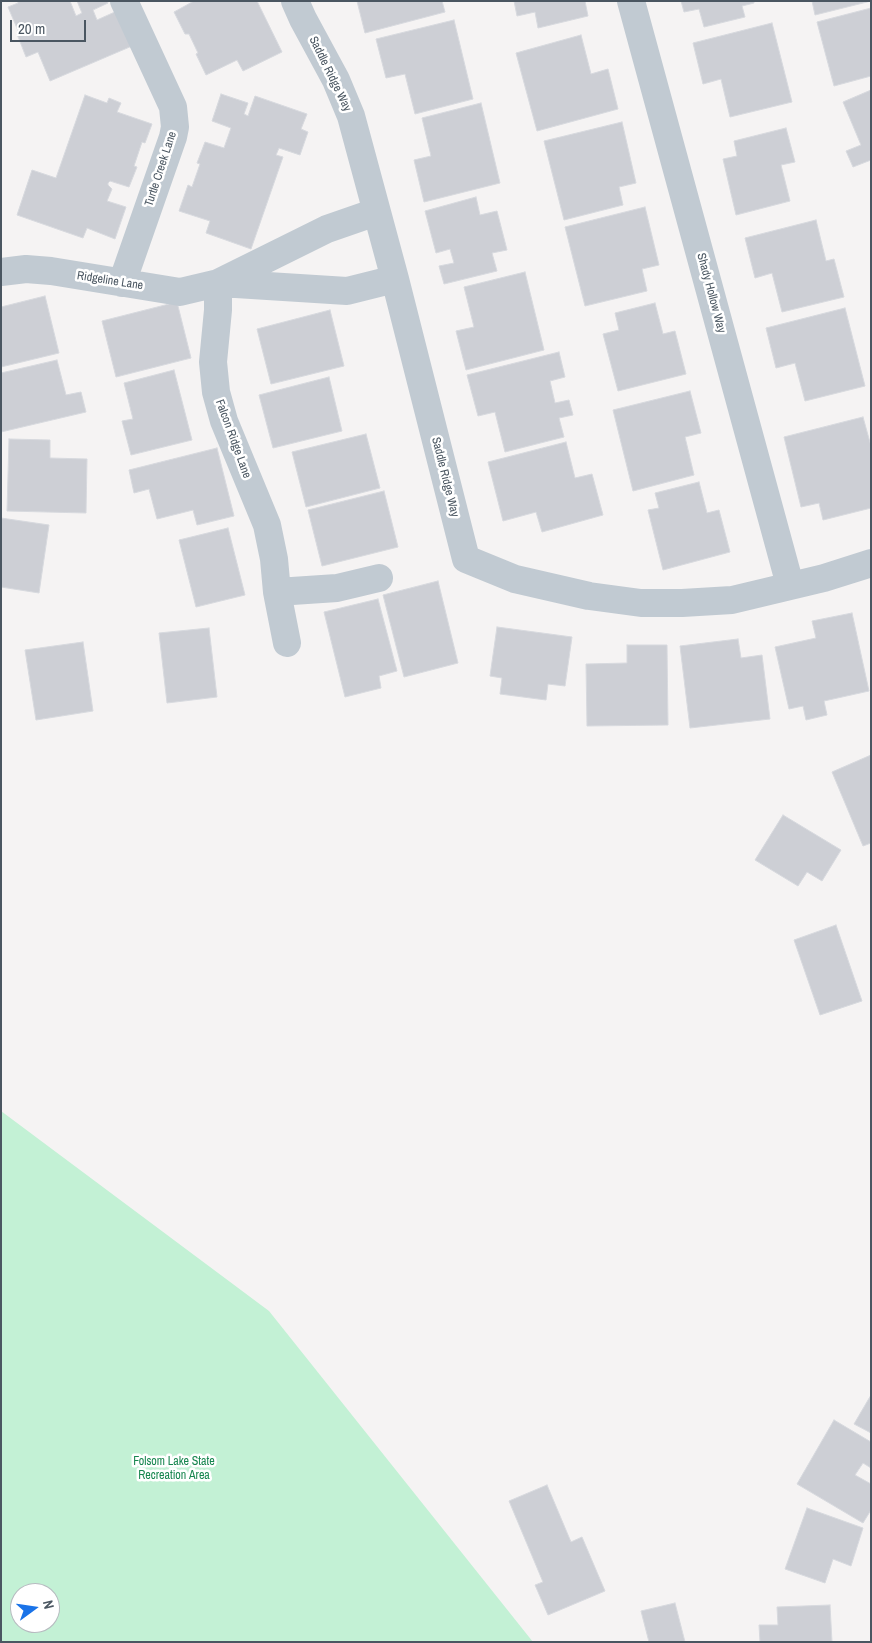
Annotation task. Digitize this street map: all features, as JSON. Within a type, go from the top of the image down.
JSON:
[{"type":"street","name":"Turtle Creek Lane","points":[[122,283],[175,127],[173,108],[124,1]]},
{"type":"street","name":"Saddle Ridge Way","points":[[295,1],[302,19],[336,80],[350,116],[395,279],[466,559],[515,579],[589,596],[641,603],[732,600],[824,578],[871,563]]},
{"type":"street","name":"Shady Hollow Way","points":[[631,1],[790,585]]},
{"type":"street","name":"Ridgeline Lane","points":[[1,272],[26,269],[51,271],[180,292],[218,283],[327,229],[376,212]]},
{"type":"street","name":"Ridgeline Lane","points":[[218,283],[346,291],[395,279]]},
{"type":"street","name":"Falcon Ridge Lane","points":[[218,283],[218,310],[213,362],[216,392],[224,421],[267,525],[274,559],[277,592],[288,643]]},
{"type":"street","points":[[277,592],[337,588],[379,578]]},
{"type":"green space","name":"Folsom Lake State Recreation Area","points":[[1,1111],[269,1311],[533,1642],[1,1642]]},
{"type":"building","points":[[18,1],[70,1],[76,16],[82,13],[77,1],[107,1],[108,3],[93,10],[97,20],[117,11],[132,46],[50,81],[38,52],[26,57],[17,34],[19,33],[8,7],[18,3]]},
{"type":"building","points":[[194,1],[257,1],[282,52],[243,71],[237,60],[206,75],[189,34],[185,34],[174,12]]},
{"type":"building","points":[[357,1],[442,1],[445,12],[365,33]]},
{"type":"building","points":[[514,1],[585,1],[588,16],[538,28],[535,12],[517,16]]},
{"type":"building","points":[[681,1],[754,1],[754,3],[742,6],[745,17],[704,27],[699,9],[684,12]]},
{"type":"building","points":[[812,1],[871,1],[815,15]]},
{"type":"building","points":[[871,8],[871,76],[834,86],[817,22]]},
{"type":"building","points":[[454,20],[473,99],[415,114],[405,74],[386,78],[376,39]]},
{"type":"building","points":[[772,23],[792,102],[730,117],[721,79],[703,84],[693,43]]},
{"type":"building","points":[[581,35],[591,74],[608,69],[618,109],[537,131],[516,53]]},
{"type":"building","points":[[871,90],[871,160],[853,167],[846,151],[861,145],[843,102]]},
{"type":"building","points":[[221,94],[248,103],[244,114],[248,116],[255,96],[307,114],[301,129],[308,132],[300,155],[279,148],[276,155],[283,157],[251,249],[206,233],[210,221],[179,211],[188,185],[192,187],[200,164],[197,163],[205,142],[224,148],[231,128],[212,121]]},
{"type":"building","points":[[85,95],[107,103],[109,98],[121,103],[117,112],[152,124],[145,143],[142,142],[134,166],[137,167],[129,187],[110,181],[108,183],[112,189],[107,201],[126,207],[115,239],[87,228],[83,238],[17,215],[32,170],[56,178]]},
{"type":"building","points":[[481,103],[500,183],[424,202],[414,160],[431,156],[422,118]]},
{"type":"building","points":[[622,122],[636,183],[619,187],[623,205],[564,220],[544,141]]},
{"type":"building","points":[[786,128],[795,162],[781,165],[790,201],[736,215],[723,159],[737,156],[734,141]]},
{"type":"building","points":[[476,197],[480,215],[497,211],[507,250],[492,253],[497,271],[444,284],[439,266],[454,263],[450,249],[436,253],[425,211]]},
{"type":"building","points":[[645,207],[659,265],[642,269],[647,291],[585,306],[565,227]]},
{"type":"building","points":[[816,220],[826,261],[834,259],[844,297],[782,312],[772,273],[755,278],[745,238]]},
{"type":"building","points":[[525,272],[544,350],[466,370],[456,331],[474,327],[464,287]]},
{"type":"building","points":[[45,296],[59,353],[1,367],[1,307]]},
{"type":"building","points":[[177,302],[191,358],[116,377],[102,321]]},
{"type":"building","points":[[655,303],[663,334],[675,331],[686,374],[618,391],[603,334],[619,330],[615,313]]},
{"type":"building","points":[[845,308],[865,386],[805,401],[795,363],[776,368],[766,328]]},
{"type":"building","points":[[330,310],[344,366],[271,384],[257,329]]},
{"type":"building","points":[[559,352],[565,377],[550,381],[555,403],[569,400],[573,415],[559,418],[564,437],[505,452],[495,412],[478,416],[467,375]]},
{"type":"building","points":[[57,360],[66,395],[81,392],[86,412],[1,432],[1,373]]},
{"type":"building","points":[[174,370],[192,440],[131,455],[122,421],[133,419],[124,383]]},
{"type":"building","points":[[329,377],[342,431],[273,448],[259,395]]},
{"type":"building","points":[[690,391],[701,433],[685,437],[694,475],[633,491],[613,410]]},
{"type":"building","points":[[863,417],[871,446],[871,508],[823,520],[819,503],[801,507],[784,437]]},
{"type":"building","points":[[366,434],[380,488],[306,507],[292,452]]},
{"type":"building","points":[[9,439],[50,440],[50,458],[87,459],[86,513],[7,511]]},
{"type":"building","points":[[566,442],[575,478],[592,474],[603,515],[542,532],[536,512],[503,521],[488,462]]},
{"type":"building","points":[[217,448],[234,516],[197,525],[193,510],[157,519],[149,489],[134,493],[129,470]]},
{"type":"building","points":[[699,482],[707,513],[719,510],[730,552],[663,570],[648,510],[659,508],[655,493]]},
{"type":"building","points":[[384,491],[398,547],[322,566],[308,510]]},
{"type":"building","points":[[1,518],[49,525],[39,593],[1,587]]},
{"type":"building","points":[[228,528],[245,595],[196,607],[179,540]]},
{"type":"building","points":[[438,581],[458,663],[404,677],[383,595]]},
{"type":"building","points":[[378,599],[397,671],[379,676],[381,688],[345,697],[324,612]]},
{"type":"building","points":[[852,613],[869,691],[824,701],[827,715],[806,720],[803,706],[789,709],[775,647],[816,638],[812,621]]},
{"type":"building","points":[[497,627],[572,637],[565,686],[548,684],[546,700],[500,694],[502,678],[490,676]]},
{"type":"building","points":[[209,628],[217,697],[167,703],[159,633]]},
{"type":"building","points":[[738,639],[741,658],[762,655],[770,719],[690,728],[680,646]]},
{"type":"building","points":[[83,642],[93,711],[36,720],[25,650]]},
{"type":"building","points":[[627,645],[667,645],[668,725],[587,726],[586,664],[627,663]]},
{"type":"building","points":[[871,755],[871,843],[863,846],[832,772]]},
{"type":"building","points":[[783,815],[841,850],[822,881],[807,872],[798,886],[755,860]]},
{"type":"building","points":[[836,925],[862,1001],[820,1015],[794,940]]},
{"type":"building","points":[[871,1395],[871,1433],[854,1424]]},
{"type":"building","points":[[834,1420],[871,1442],[871,1468],[863,1463],[855,1475],[871,1484],[871,1510],[863,1523],[797,1484]]},
{"type":"building","points":[[547,1485],[571,1542],[582,1537],[605,1591],[548,1615],[535,1585],[543,1582],[509,1501]]},
{"type":"building","points":[[807,1508],[863,1528],[851,1566],[833,1559],[825,1583],[785,1569]]},
{"type":"building","points":[[675,1603],[685,1642],[649,1642],[641,1611]]},
{"type":"building","points":[[830,1605],[832,1642],[760,1642],[759,1625],[778,1625],[777,1607]]}]
